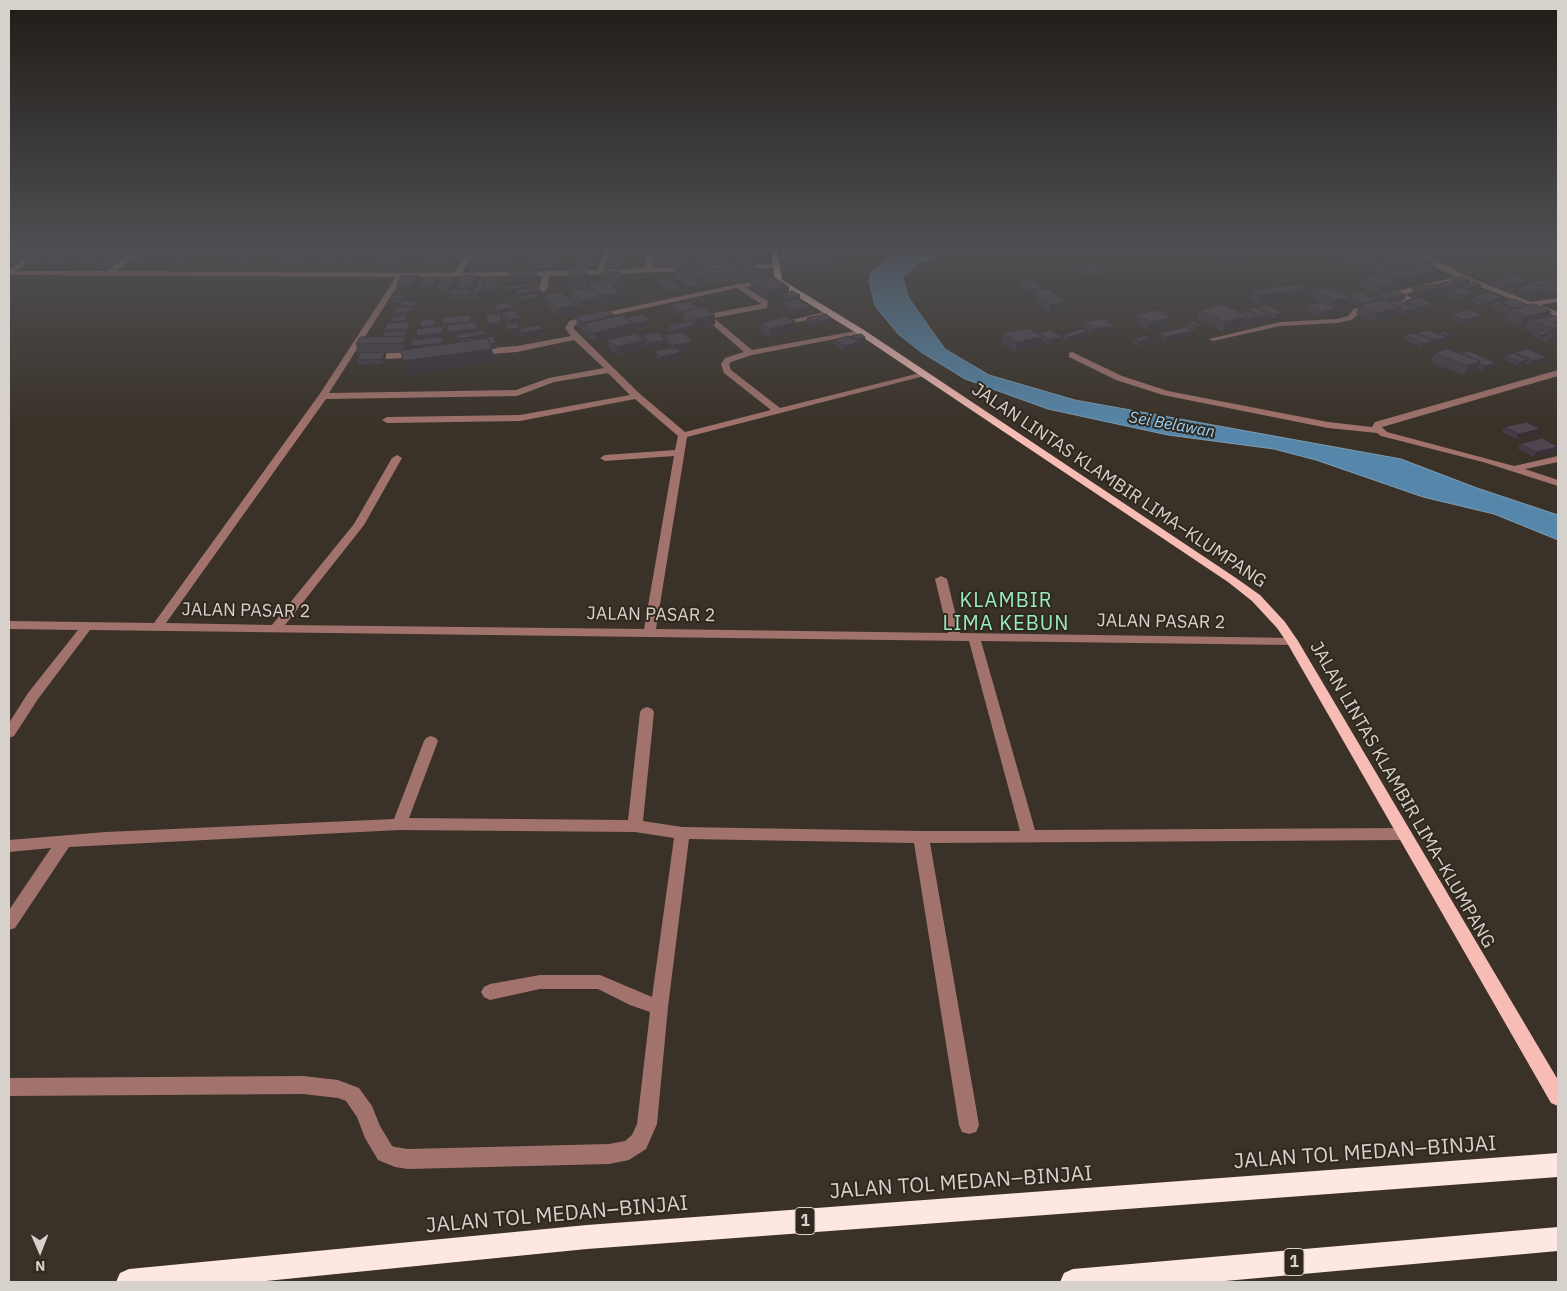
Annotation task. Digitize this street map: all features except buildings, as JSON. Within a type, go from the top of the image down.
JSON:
[{"type":"highway","name":"JALAN TOL MEDAN–BINJAI","points":[[129,1282],[587,1238],[1558,1165]]},
{"type":"highway","name":"1","points":[[1073,1282],[1558,1239]]},
{"type":"main road","name":"JALAN LINTAS KLAMBIR LIMA–KLUMPANG","points":[[826,309],[1232,580],[1256,598],[1281,625],[1292,641],[1558,1097]]},
{"type":"street","points":[[157,627],[323,396],[379,309]]},
{"type":"street","points":[[633,309],[578,321],[572,323],[569,328],[637,396],[683,435]]},
{"type":"street","points":[[698,309],[750,353]]},
{"type":"street","points":[[707,317],[747,309]]},
{"type":"street","points":[[1213,339],[1280,324],[1337,321],[1351,318],[1358,311],[1366,309]]},
{"type":"street","points":[[1543,309],[1558,315]]},
{"type":"street","points":[[770,326],[830,312]]},
{"type":"street","points":[[778,411],[727,371],[725,364],[728,360],[750,353],[861,332]]},
{"type":"street","points":[[464,353],[517,349],[576,337]]},
{"type":"street","points":[[348,358],[426,355]]},
{"type":"street","points":[[1072,355],[1119,378],[1166,393],[1328,425],[1378,430],[1392,436],[1514,468],[1558,483]]},
{"type":"street","points":[[323,396],[517,393],[552,380],[610,370]]},
{"type":"street","points":[[1378,430],[1378,424],[1558,373]]},
{"type":"street","points":[[683,435],[924,375]]},
{"type":"street","points":[[386,420],[520,418],[637,396]]},
{"type":"street","points":[[648,633],[683,435]]},
{"type":"street","points":[[605,458],[680,452]]},
{"type":"street","points":[[276,628],[359,525],[397,458]]},
{"type":"street","points":[[1514,468],[1558,459]]},
{"type":"street","points":[[941,580],[956,637]]},
{"type":"street","name":"JALAN PASAR 2","points":[[9,625],[1292,641]]},
{"type":"street","points":[[9,732],[32,696],[87,626]]},
{"type":"street","points":[[974,637],[1030,836]]},
{"type":"street","points":[[635,826],[647,712]]},
{"type":"street","points":[[399,824],[431,742]]},
{"type":"street","points":[[9,846],[124,837],[399,824],[635,826],[682,833],[921,837],[1404,834]]},
{"type":"street","points":[[9,1088],[303,1085],[338,1089],[352,1094],[365,1112],[372,1131],[385,1153],[395,1157],[408,1159],[609,1154],[629,1150],[639,1142],[647,1124],[659,1008],[682,833]]},
{"type":"street","points":[[921,837],[969,1126]]},
{"type":"street","points":[[9,923],[64,842]]},
{"type":"street","points":[[490,992],[540,982],[600,982],[636,1000],[659,1008]]},
{"type":"water","name":"Sei Belawan","points":[[878,309],[917,309],[945,349],[989,375],[1075,400],[1401,459],[1477,488],[1558,515],[1558,540],[1494,514],[1423,497],[1316,460],[1274,449],[1168,435],[1048,409],[965,379],[921,352],[898,334]]},
{"type":"district","name":"KLAMBIR LIMA KEBUN","points":[[1006,612]]}]
